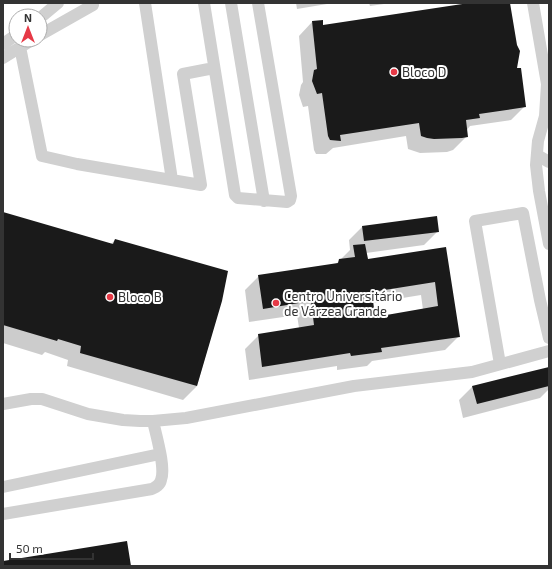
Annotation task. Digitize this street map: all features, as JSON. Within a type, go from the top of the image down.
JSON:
[{"type":"street","points":[[48,11],[58,3]]},
{"type":"street","points":[[145,3],[172,180]]},
{"type":"street","points":[[204,3],[235,195],[238,198],[287,202],[290,200],[290,196],[258,3]]},
{"type":"street","points":[[232,3],[264,201]]},
{"type":"street","points":[[533,3],[547,84],[545,116],[539,137],[536,170],[545,201],[549,244]]},
{"type":"street","points":[[48,30],[94,4]]},
{"type":"street","points":[[3,58],[18,48]]},
{"type":"street","points":[[20,48],[42,156],[77,164],[201,185],[183,74],[214,68]]},
{"type":"street","points":[[537,155],[549,162]]},
{"type":"street","points":[[500,364],[475,221],[523,213],[549,338]]},
{"type":"street","points":[[3,404],[31,399],[42,399],[88,414],[123,420],[153,421],[186,418],[354,386],[468,373],[549,351]]},
{"type":"street","points":[[3,514],[152,489],[160,483],[162,479],[160,454],[153,421]]},
{"type":"street","points":[[3,486],[160,454]]},
{"type":"building","name":"Bloco D","points":[[469,3],[510,3],[517,45],[520,51],[517,68],[521,68],[526,107],[479,114],[480,118],[466,120],[468,137],[427,138],[421,136],[419,123],[340,135],[341,141],[330,140],[328,136],[322,93],[317,94],[312,81],[314,70],[317,69],[312,21],[323,20],[323,25]]},
{"type":"building","name":"Bloco B","points":[[3,212],[113,244],[115,239],[228,271],[222,301],[197,386],[80,353],[81,346],[58,339],[57,341],[3,325]]},
{"type":"building","points":[[437,216],[439,232],[364,241],[362,226]]},
{"type":"building","points":[[365,244],[368,259],[446,247],[460,337],[381,348],[382,352],[351,356],[350,353],[262,367],[258,334],[314,325],[311,301],[263,309],[258,275],[338,263],[339,259],[355,257],[353,245]],"holes":[[[435,282],[438,306],[375,317],[372,292]]]},
{"type":"building","points":[[549,367],[549,386],[477,404],[472,386]]},
{"type":"building","points":[[127,541],[131,566],[3,566],[3,561]]},
{"type":"place","name":"Bloco D","points":[[394,72]]},
{"type":"place","name":"Bloco B","points":[[110,297]]},
{"type":"place","name":"Centro Universitário de Várzea Grande","points":[[276,303]]}]
